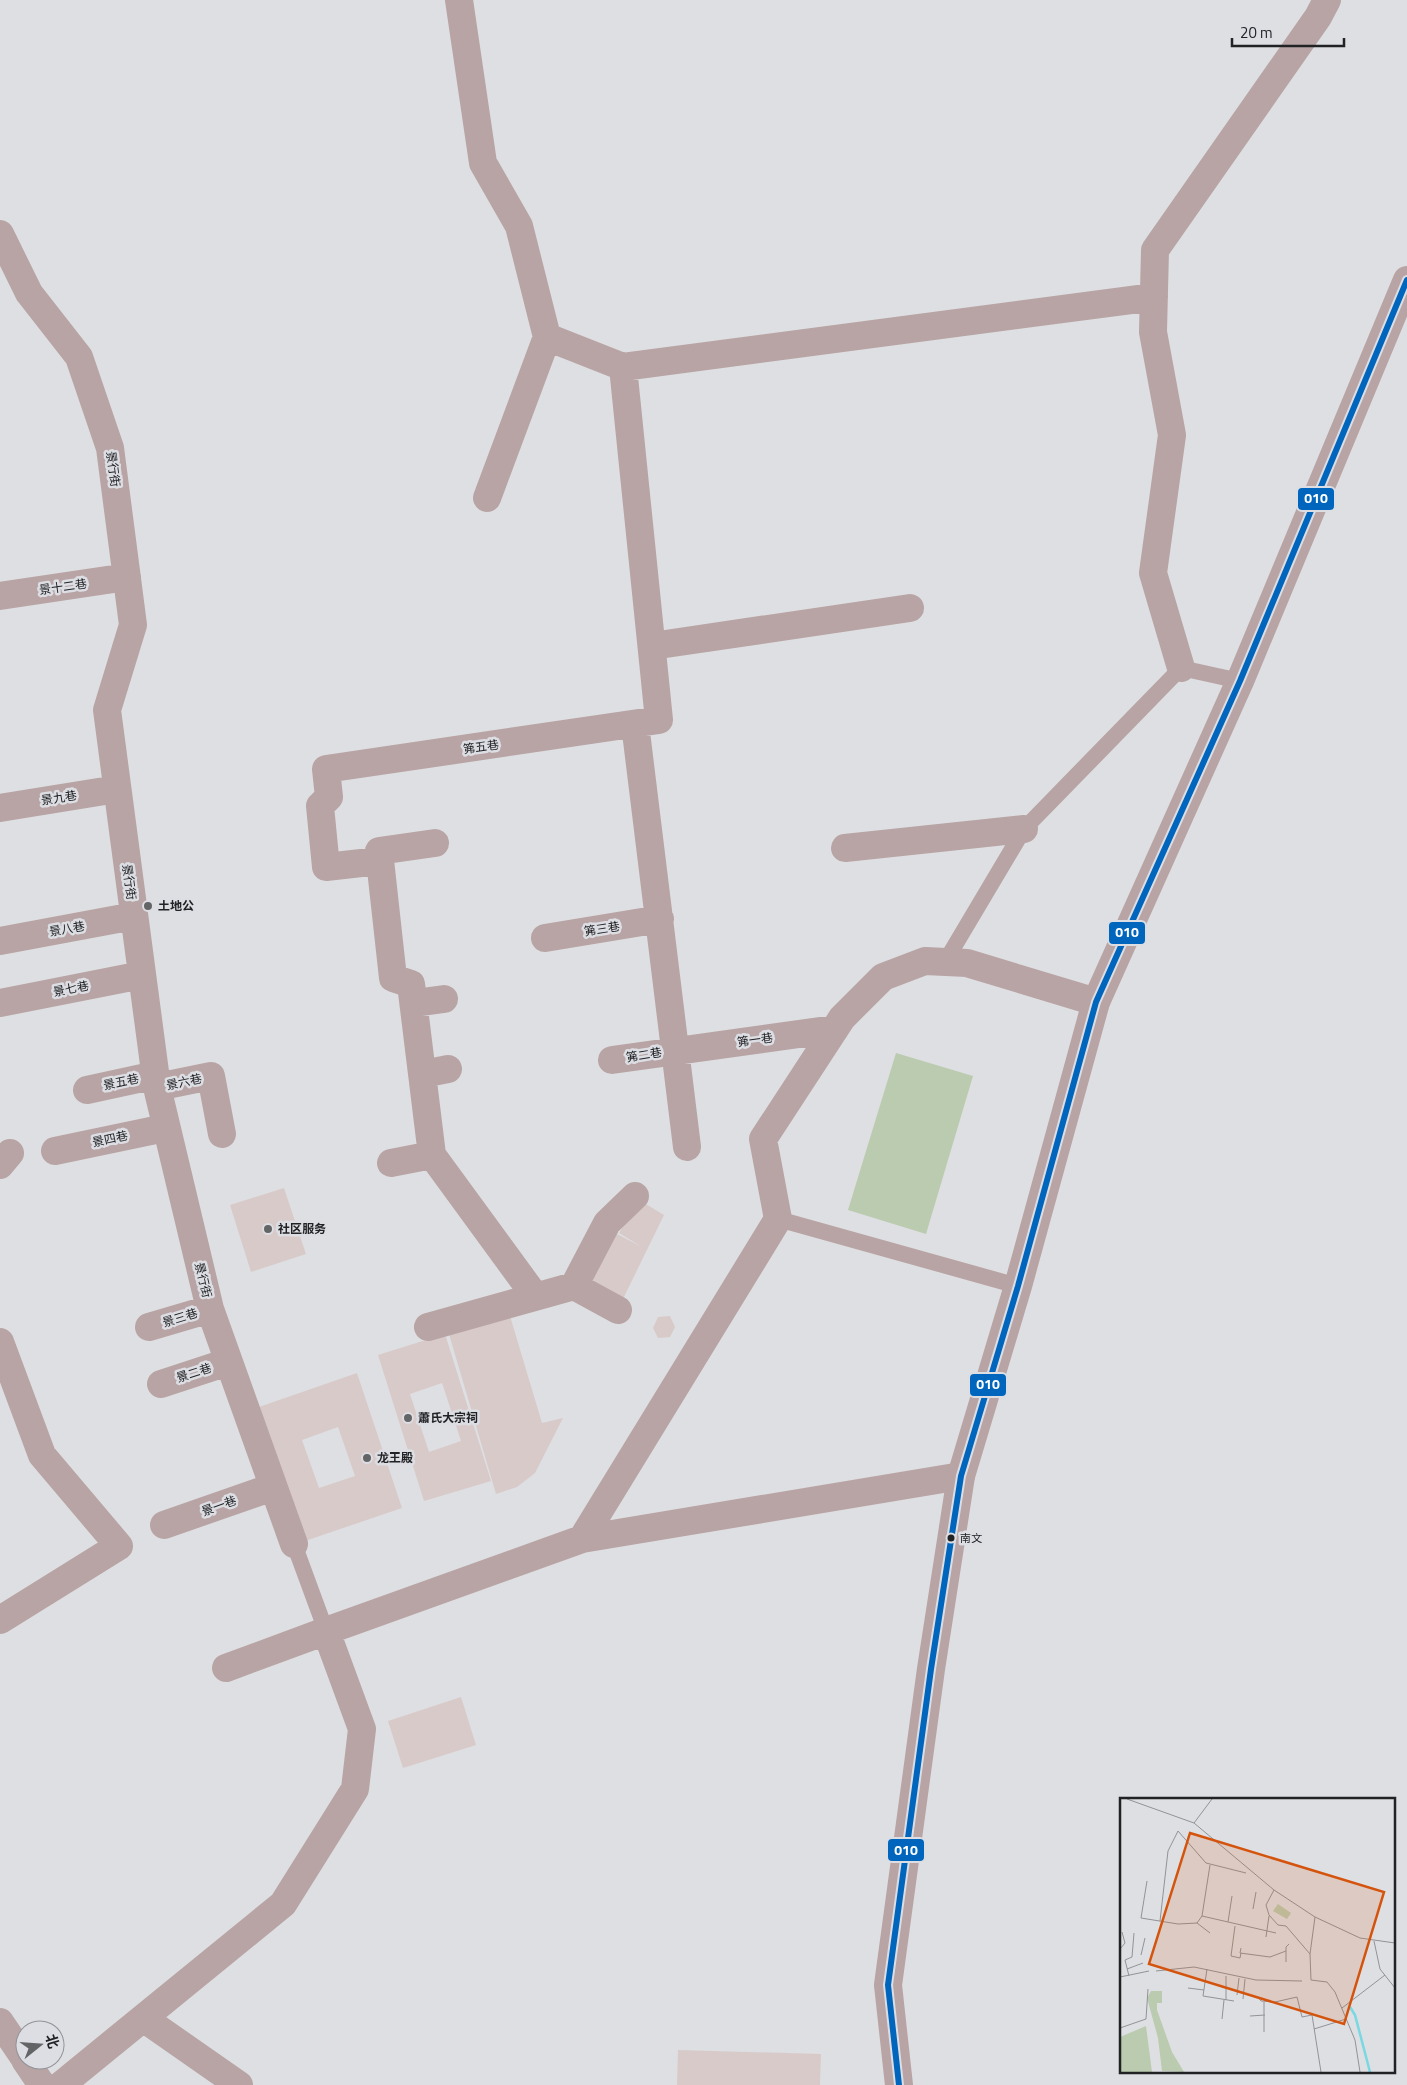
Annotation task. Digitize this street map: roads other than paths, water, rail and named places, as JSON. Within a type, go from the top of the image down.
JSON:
[{"type":"street","points":[[459,0],[483,163],[519,226],[548,336],[487,498]]},
{"type":"street","points":[[1181,668],[1153,573],[1172,435],[1153,332],[1155,250],[1318,17],[1327,0]]},
{"type":"street","name":"景行街","points":[[0,234],[29,292],[80,357],[110,448],[133,625],[106,710],[156,1081],[165,1128],[210,1309],[294,1544]]},
{"type":"street","points":[[899,2085],[888,1985],[931,1669],[961,1476],[1018,1286],[1096,1002],[1240,681],[1407,280]]},
{"type":"street","points":[[548,336],[623,367],[1154,297]]},
{"type":"street","points":[[623,367],[652,646],[910,608]]},
{"type":"street","name":"景十二巷","points":[[0,596],[127,577]]},
{"type":"street","name":"笰五巷","points":[[379,861],[326,867],[320,806],[329,797],[326,769],[660,720],[652,646]]},
{"type":"street","points":[[635,724],[687,1147]]},
{"type":"street","name":"景九巷","points":[[0,808],[117,789]]},
{"type":"street","points":[[845,848],[1024,828]]},
{"type":"street","points":[[435,843],[379,851],[393,978],[411,984],[435,1072],[432,1155],[535,1296]]},
{"type":"street","name":"景八巷","points":[[0,941],[134,916]]},
{"type":"street","name":"笰三巷","points":[[545,938],[660,919]]},
{"type":"street","points":[[582,1539],[778,1219],[763,1139],[842,1018],[883,977],[925,961],[967,963],[1096,1002]]},
{"type":"street","name":"景七巷","points":[[0,1003],[142,975]]},
{"type":"street","points":[[415,1003],[444,999]]},
{"type":"street","name":"笰一巷","points":[[676,1050],[835,1029]]},
{"type":"street","name":"笰二巷","points":[[612,1060],[676,1050]]},
{"type":"street","name":"景六巷","points":[[156,1081],[212,1076],[222,1134]]},
{"type":"street","name":"景五巷","points":[[87,1090],[156,1081]]},
{"type":"street","name":"景四巷","points":[[55,1151],[165,1128]]},
{"type":"street","points":[[390,1163],[432,1155]]},
{"type":"street","points":[[574,1286],[607,1223],[635,1196]]},
{"type":"street","points":[[428,1327],[574,1286],[618,1310]]},
{"type":"street","name":"景三巷","points":[[149,1328],[210,1309]]},
{"type":"street","points":[[0,1342],[42,1455],[119,1546],[0,1620]]},
{"type":"street","name":"景二巷","points":[[161,1384],[228,1362]]},
{"type":"street","points":[[226,1668],[582,1539],[961,1476]]},
{"type":"street","name":"景一巷","points":[[164,1525],[273,1487]]},
{"type":"street","points":[[61,2085],[283,1904],[355,1789],[362,1729],[326,1631]]},
{"type":"street","points":[[143,2018],[239,2085]]},
{"type":"street","points":[[0,2022],[15,2045]]},
{"type":"street","points":[[32,2070],[42,2085]]},
{"type":"lane","points":[[945,962],[1024,828],[1181,668],[1240,681]]},
{"type":"lane","points":[[778,1219],[1018,1286]]},
{"type":"lane","points":[[294,1544],[326,1631]]},
{"type":"place","name":"土地公","points":[[148,906]]},
{"type":"place","name":"社区服务","points":[[268,1229]]},
{"type":"place","name":"蕭氏大宗祠","points":[[408,1418]]},
{"type":"place","name":"龙王殿","points":[[367,1458]]},
{"type":"place","name":"南文","points":[[951,1538]]}]
